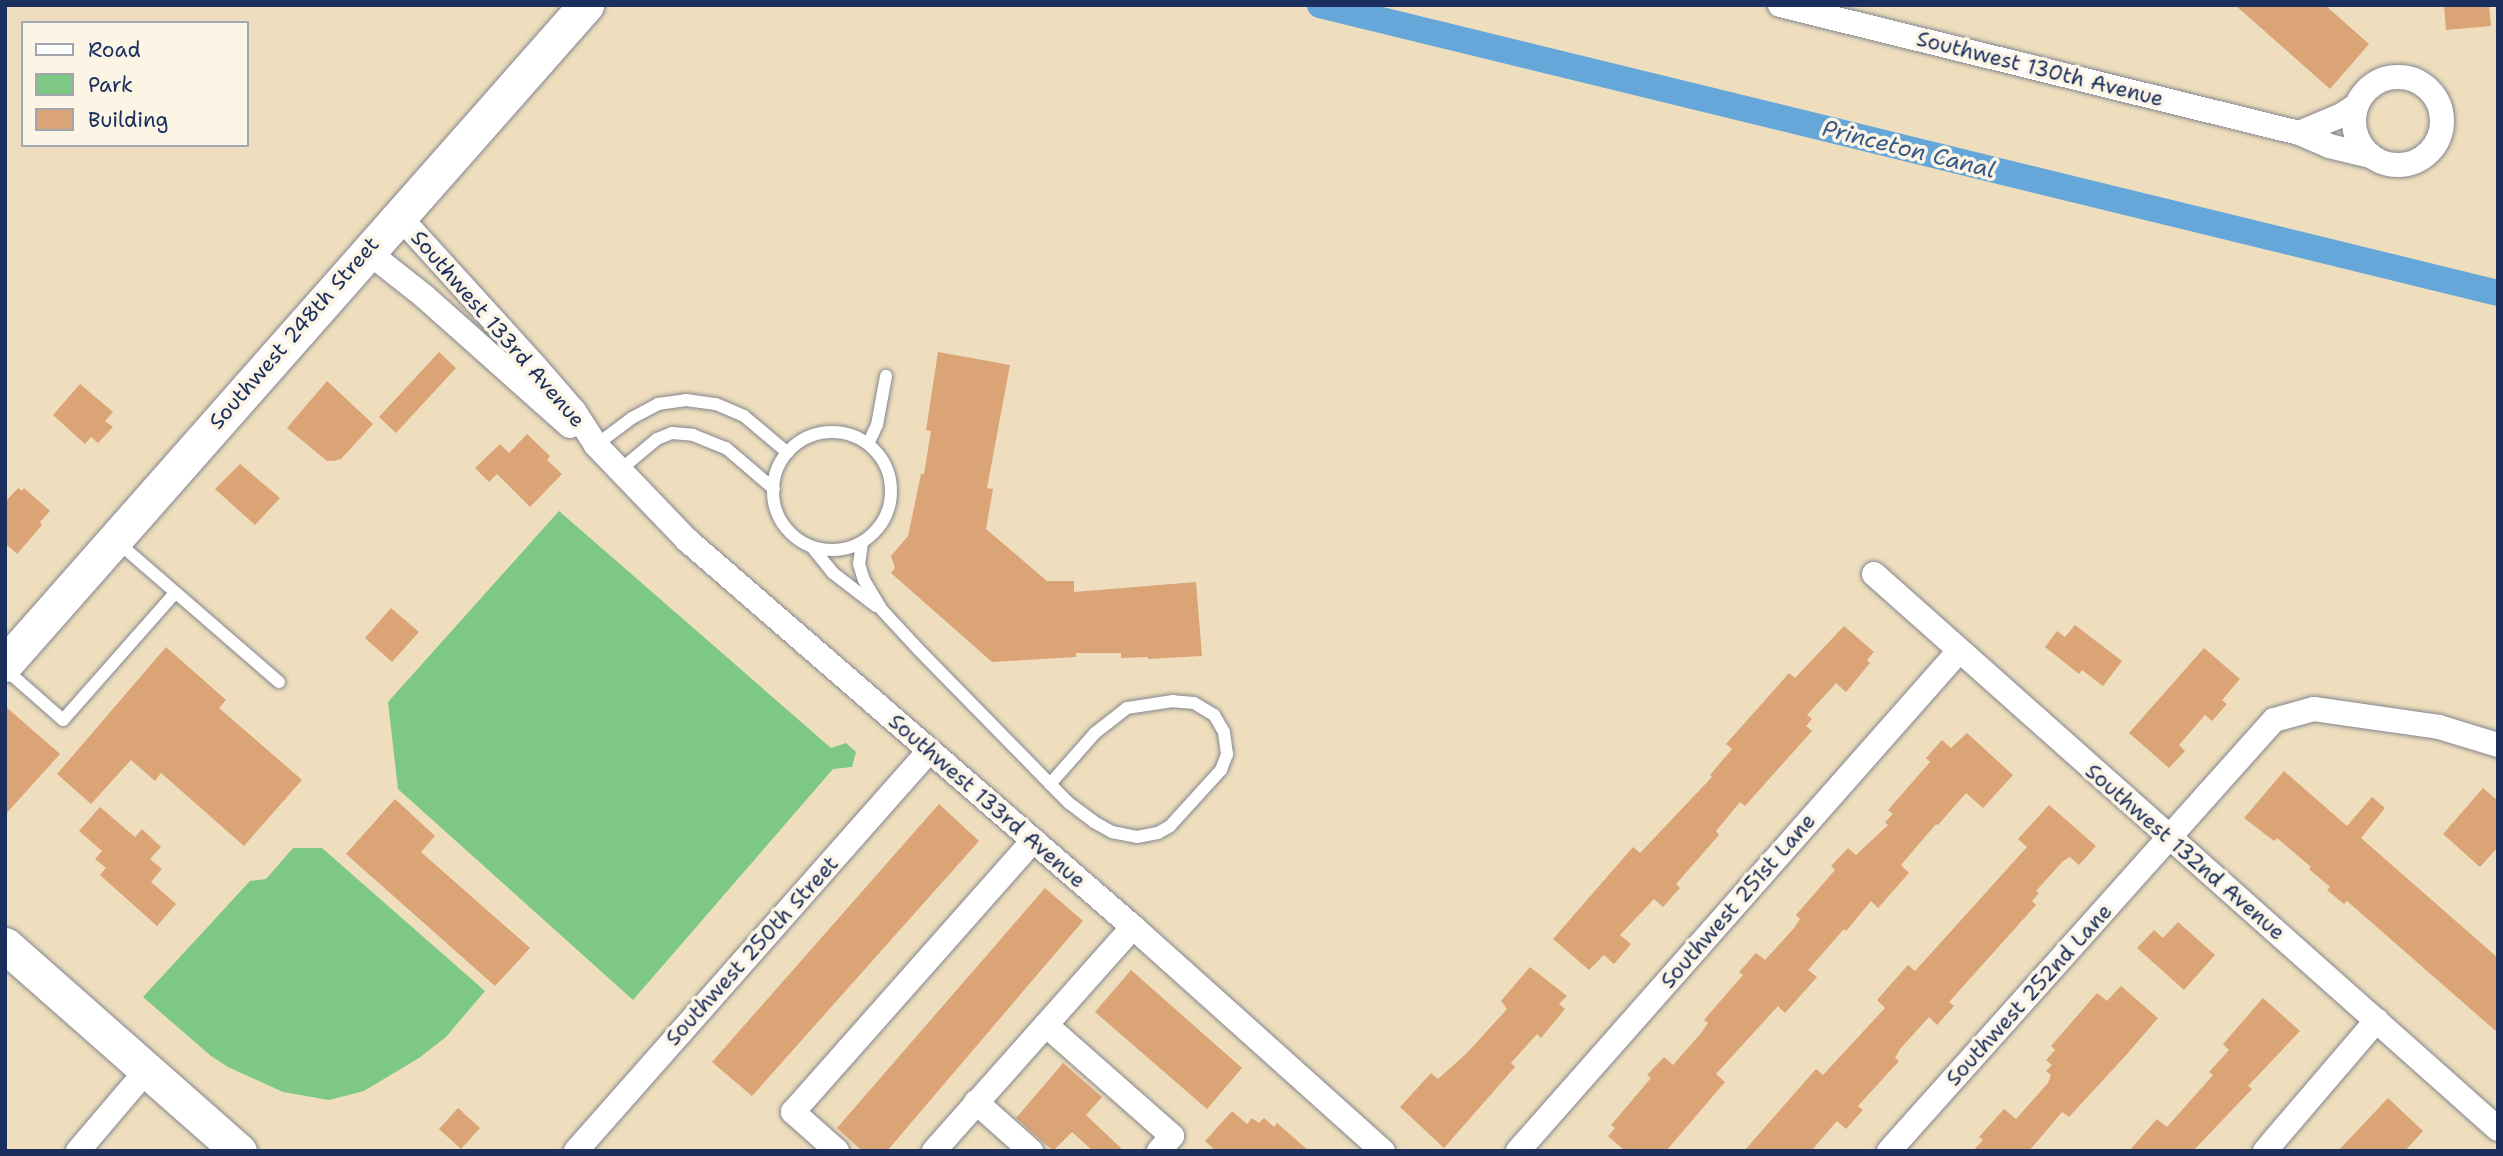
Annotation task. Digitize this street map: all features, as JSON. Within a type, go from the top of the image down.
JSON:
[{"type":"street","name":"Southwest 248th Street","points":[[6,663],[367,250],[586,5]]},
{"type":"street","name":"Southwest 130th Avenue","points":[[1780,5],[2299,133],[2329,146],[2371,156]]},
{"type":"street","points":[[2394,76],[2406,77],[2428,88],[2441,108],[2443,121],[2436,144],[2418,160],[2394,165],[2371,156],[2357,138],[2354,116],[2357,105],[2371,85],[2394,76]]},
{"type":"street","points":[[2299,133],[2342,115],[2357,105]]},
{"type":"street","name":"Southwest 133rd Avenue","points":[[398,215],[542,375],[596,444],[687,540],[1034,840],[1383,1151]]},
{"type":"street","name":"Southwest 133rd Avenue","points":[[367,250],[425,297],[568,425],[596,444]]},
{"type":"street","name":"Southwest 132nd Avenue","points":[[1874,574],[2169,840],[2498,1129]]},
{"type":"street","name":"Southwest 251st Lane","points":[[1518,1151],[1959,651]]},
{"type":"street","name":"Southwest 252nd Lane","points":[[1889,1151],[2274,720],[2314,709],[2439,727],[2498,745]]},
{"type":"street","name":"Southwest 250th Street","points":[[576,1151],[929,751]]},
{"type":"street","points":[[837,1151],[793,1112],[1034,840]]},
{"type":"street","points":[[934,1151],[1133,927]]},
{"type":"street","points":[[5,945],[239,1151]]},
{"type":"street","points":[[2265,1151],[2377,1020]]},
{"type":"street","points":[[1046,1025],[1172,1136],[1159,1151]]},
{"type":"street","points":[[78,1151],[147,1070]]},
{"type":"street","points":[[976,1102],[1031,1151]]},
{"type":"lane","points":[[868,444],[877,425],[886,376]]},
{"type":"lane","points":[[596,444],[632,418],[658,404],[686,400],[716,404],[744,416],[788,453]]},
{"type":"lane","points":[[837,432],[868,444],[888,470],[890,504],[885,519],[862,543],[845,550],[829,551],[797,540],[776,512],[774,489],[777,471],[788,453],[805,439],[821,433],[837,432]]},
{"type":"lane","points":[[620,470],[657,439],[672,433],[693,435],[726,448],[774,489]]},
{"type":"lane","points":[[114,538],[279,682]]},
{"type":"lane","points":[[862,543],[859,564],[864,580],[882,610]]},
{"type":"lane","points":[[812,547],[833,573],[882,610],[1050,784],[1080,813],[1112,832],[1137,837],[1158,833],[1170,826],[1221,770],[1227,754],[1224,732],[1214,715],[1194,703],[1173,701],[1127,708],[1095,733],[1050,784]]},
{"type":"lane","points":[[6,663],[63,720],[175,593]]},
{"type":"green space","points":[[559,511],[831,748],[846,743],[856,752],[852,767],[833,769],[633,1000],[398,789],[388,702]]},
{"type":"green space","points":[[293,848],[322,848],[485,991],[446,1037],[419,1058],[364,1091],[329,1100],[283,1092],[228,1067],[211,1056],[143,997],[250,881],[266,879]]},
{"type":"building","points":[[2235,5],[2325,5],[2369,44],[2330,89]]},
{"type":"building","points":[[2444,5],[2489,5],[2491,26],[2446,30]]},
{"type":"building","points":[[439,352],[456,368],[396,433],[379,417]]},
{"type":"building","points":[[938,352],[1010,365],[987,488],[993,489],[986,529],[1047,581],[1074,581],[1074,592],[1196,582],[1202,656],[1148,659],[1121,658],[1121,653],[1076,653],[1076,657],[992,662],[891,573],[895,568],[891,556],[908,536],[921,474],[924,474],[931,431],[926,430]]},
{"type":"building","points":[[327,381],[373,424],[341,459],[334,461],[327,461],[287,428]]},
{"type":"building","points":[[80,384],[113,412],[105,421],[113,427],[98,443],[91,437],[85,444],[53,415]]},
{"type":"building","points":[[527,434],[550,456],[547,460],[562,474],[530,507],[497,474],[489,482],[475,468],[500,444],[509,453]]},
{"type":"building","points":[[240,464],[280,498],[255,525],[215,489]]},
{"type":"building","points":[[18,488],[22,491],[24,488],[50,511],[40,522],[42,525],[17,554],[5,543],[5,502]]},
{"type":"building","points":[[391,608],[419,632],[392,662],[365,638]]},
{"type":"building","points":[[2075,625],[2122,661],[2103,686],[2082,670],[2079,674],[2045,647],[2057,631],[2065,637]]},
{"type":"building","points":[[1844,626],[1874,652],[1867,660],[1870,663],[1846,692],[1836,683],[1807,715],[1812,719],[1806,726],[1812,731],[1745,806],[1740,802],[1716,831],[1719,835],[1676,884],[1680,888],[1663,907],[1654,899],[1620,935],[1631,944],[1614,964],[1604,955],[1589,970],[1553,939],[1633,847],[1640,853],[1712,777],[1710,775],[1732,749],[1726,744],[1789,673],[1795,678]]},
{"type":"building","points":[[166,647],[226,700],[219,708],[302,780],[244,846],[161,773],[155,781],[131,760],[91,804],[57,774]]},
{"type":"building","points":[[2204,648],[2240,679],[2222,700],[2227,704],[2212,721],[2205,715],[2179,745],[2185,751],[2169,768],[2129,733]]},
{"type":"building","points":[[5,706],[60,754],[5,815]]},
{"type":"building","points":[[1967,733],[2013,775],[1983,808],[1966,793],[1938,825],[1936,824],[1901,865],[1909,873],[1878,908],[1871,901],[1846,931],[1844,929],[1808,970],[1817,977],[1785,1013],[1778,1006],[1716,1074],[1725,1082],[1666,1151],[1625,1151],[1608,1136],[1615,1128],[1611,1125],[1651,1078],[1647,1075],[1664,1057],[1673,1065],[1702,1032],[1708,1023],[1704,1020],[1743,975],[1739,972],[1756,953],[1765,960],[1794,928],[1800,919],[1796,915],[1835,870],[1831,866],[1848,848],[1856,855],[1888,825],[1885,822],[1893,814],[1888,810],[1930,762],[1926,758],[1942,740],[1951,748]]},
{"type":"building","points":[[2284,771],[2347,826],[2372,797],[2385,808],[2361,838],[2498,958],[2498,1033],[2347,901],[2344,904],[2327,890],[2330,887],[2309,869],[2311,867],[2277,838],[2274,841],[2244,818]]},
{"type":"building","points":[[2483,788],[2498,801],[2498,847],[2480,867],[2443,834]]},
{"type":"building","points":[[395,799],[435,836],[421,852],[530,948],[495,986],[346,854]]},
{"type":"building","points":[[939,804],[979,841],[752,1096],[712,1062]]},
{"type":"building","points":[[2049,805],[2096,846],[2079,865],[2070,857],[2063,861],[2036,891],[2039,893],[2032,901],[2036,905],[1949,1002],[1954,1006],[1937,1025],[1929,1017],[1900,1049],[1895,1058],[1899,1061],[1858,1106],[1863,1110],[1846,1129],[1837,1121],[1811,1151],[1744,1151],[1816,1069],[1823,1075],[1885,1008],[1877,1000],[1908,965],[1915,971],[2027,847],[2018,839]]},
{"type":"building","points":[[100,807],[135,837],[142,829],[161,847],[150,859],[162,869],[151,882],[176,904],[157,926],[100,875],[106,868],[95,859],[102,851],[79,831]]},
{"type":"building","points":[[1045,888],[1083,921],[887,1151],[862,1151],[837,1128]]},
{"type":"building","points":[[2178,922],[2215,955],[2184,990],[2137,948],[2154,930],[2163,938]]},
{"type":"building","points":[[1530,967],[1567,996],[1559,1004],[1565,1009],[1541,1038],[1537,1034],[1511,1063],[1515,1067],[1444,1148],[1400,1107],[1431,1073],[1438,1079],[1467,1053],[1507,1009],[1501,1001]]},
{"type":"building","points":[[1131,970],[1242,1068],[1207,1109],[1095,1012]]},
{"type":"building","points":[[2121,986],[2158,1018],[2128,1053],[2069,1117],[2062,1112],[2029,1151],[1973,1151],[1983,1140],[1979,1137],[2004,1109],[2016,1119],[2048,1083],[2051,1075],[2046,1071],[2052,1065],[2046,1060],[2055,1050],[2051,1046],[2097,993],[2107,1001]]},
{"type":"building","points":[[2263,998],[2300,1031],[2248,1086],[2252,1089],[2193,1151],[2129,1151],[2157,1119],[2167,1127],[2213,1075],[2209,1072],[2229,1050],[2223,1044]]},
{"type":"building","points":[[1063,1063],[1102,1097],[1086,1115],[1124,1151],[1093,1151],[1072,1132],[1053,1151],[1016,1118]]},
{"type":"building","points":[[2388,1098],[2423,1131],[2405,1151],[2338,1151]]},
{"type":"building","points":[[458,1108],[480,1128],[461,1149],[439,1129]]},
{"type":"building","points":[[1232,1111],[1247,1124],[1252,1118],[1259,1123],[1264,1118],[1274,1127],[1277,1123],[1309,1151],[1216,1151],[1205,1141]]},
{"type":"waterway","name":"Princeton Canal","points":[[1320,5],[2498,293]]}]
